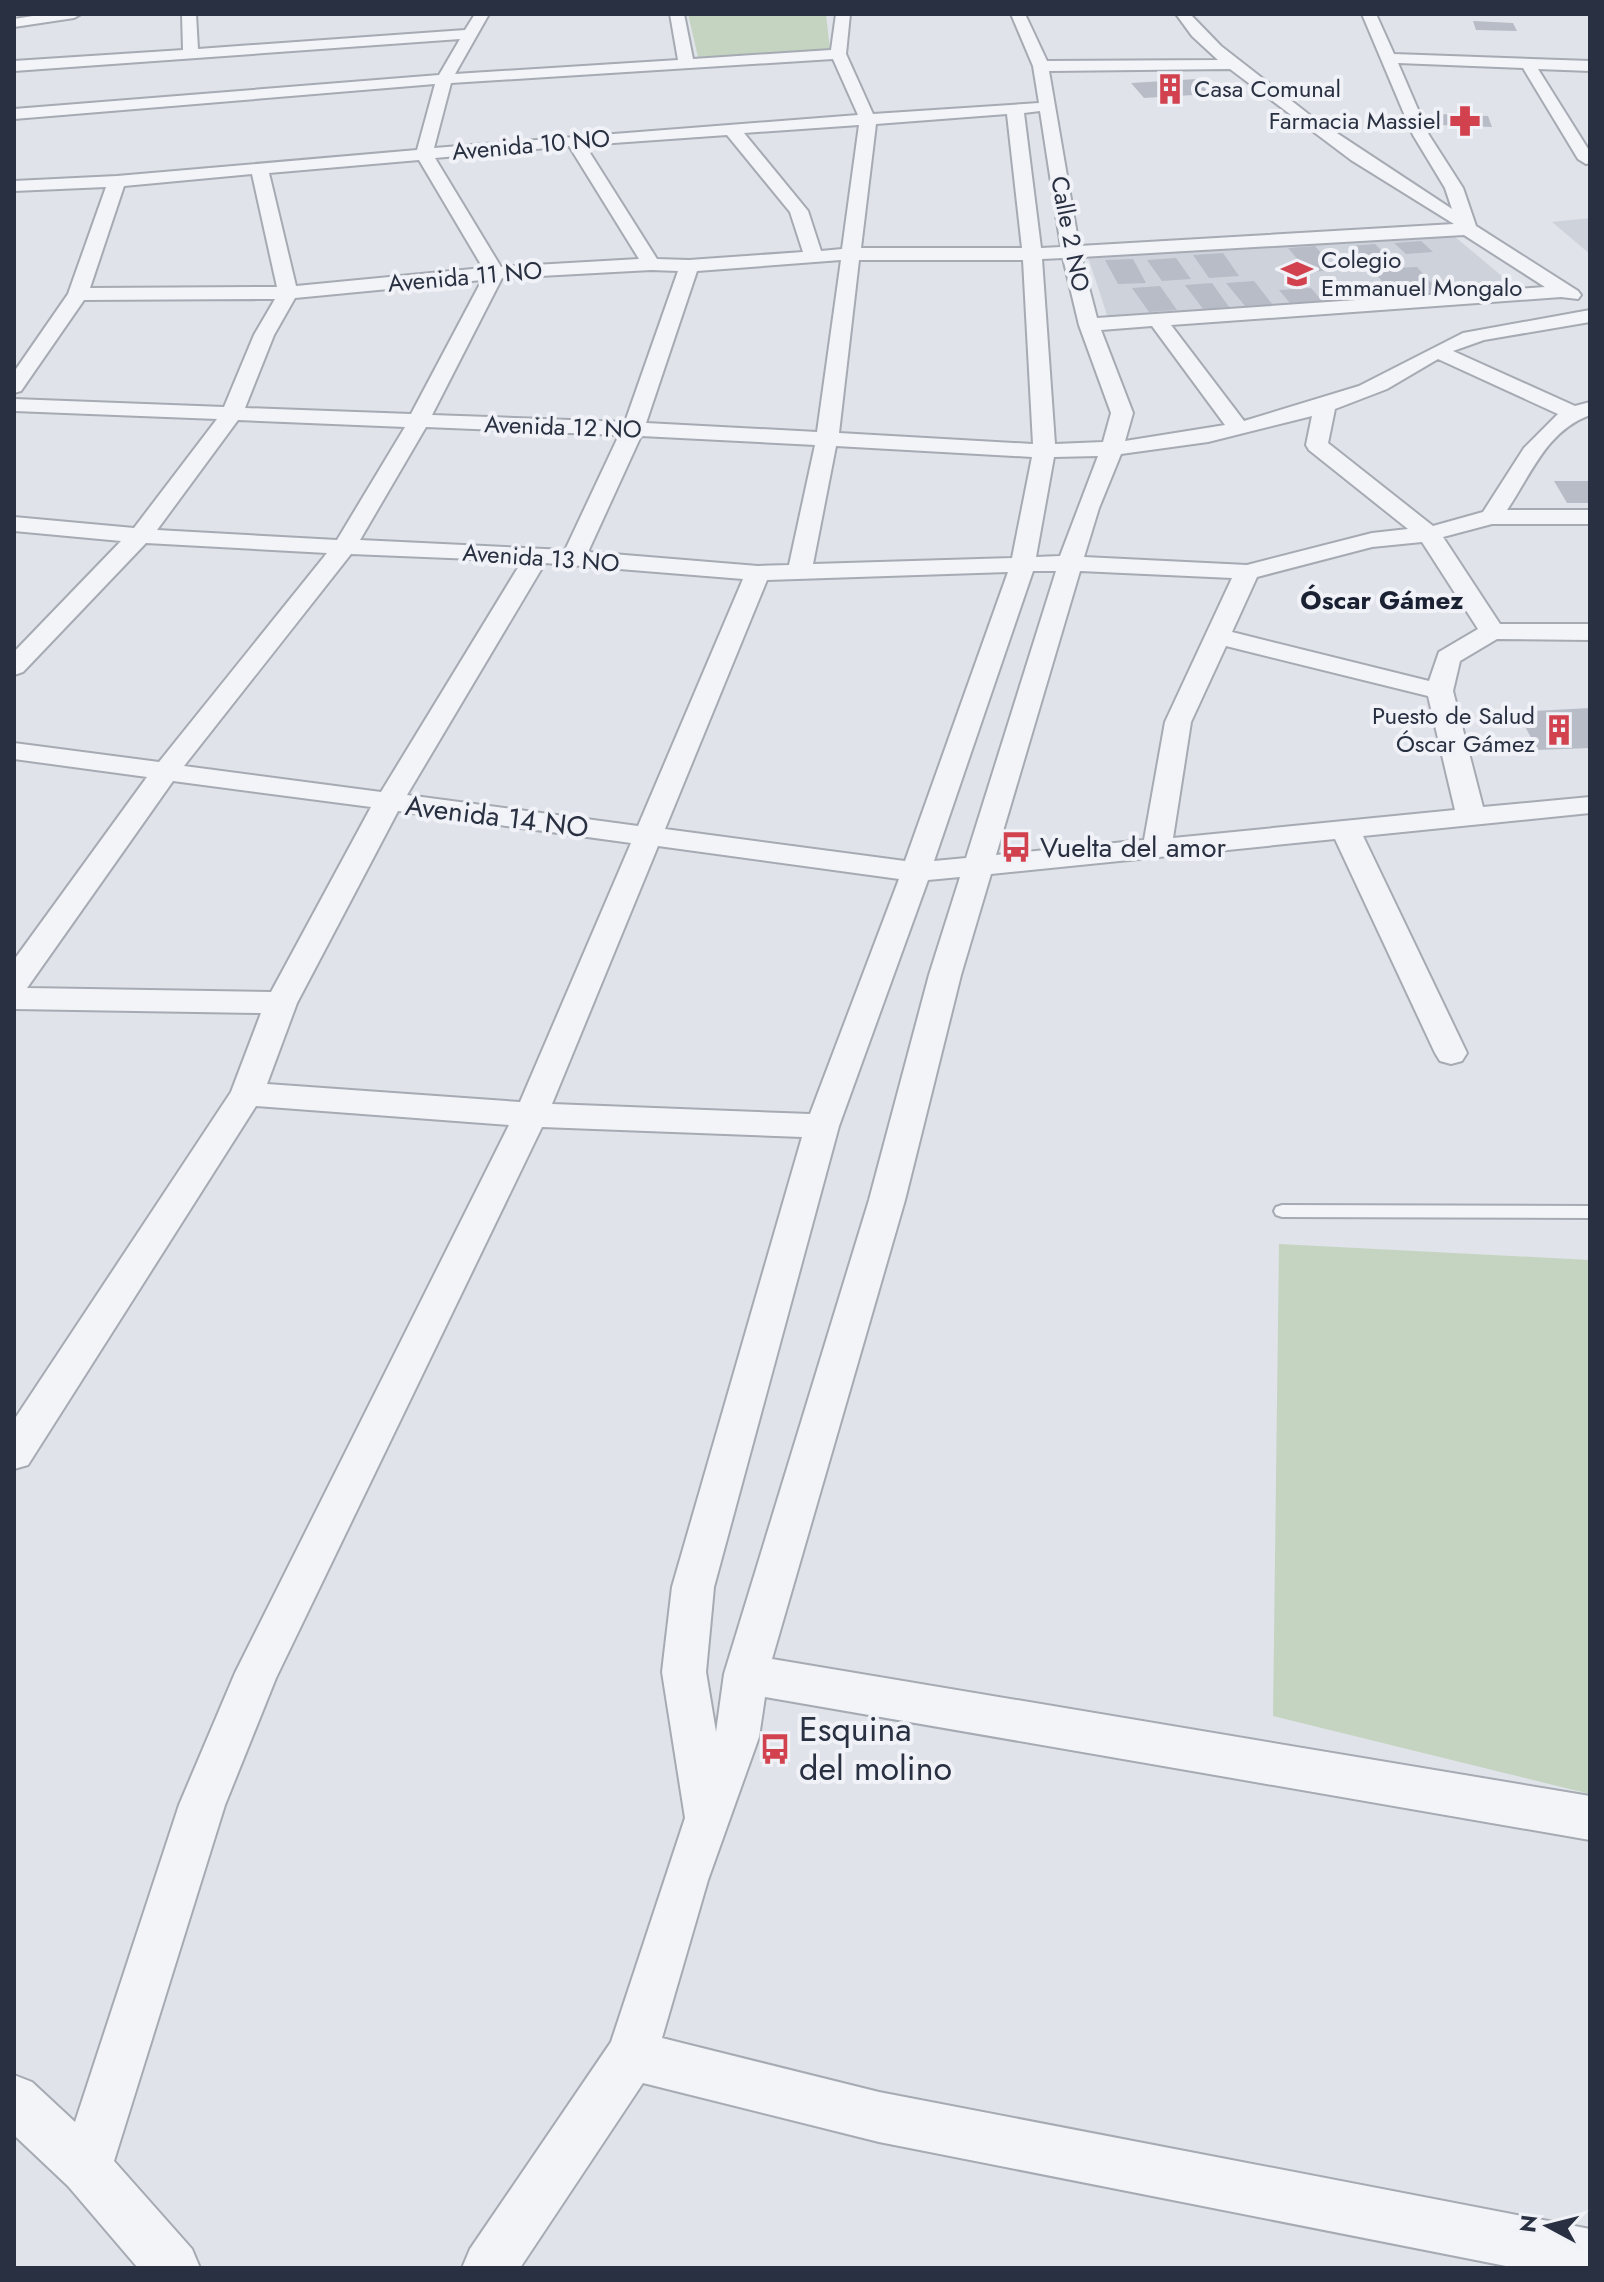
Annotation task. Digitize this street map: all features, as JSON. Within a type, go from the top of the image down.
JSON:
[{"type":"street","points":[[14,23],[74,14]]},
{"type":"street","points":[[189,14],[191,52]]},
{"type":"street","points":[[14,983],[165,772],[344,548],[418,422],[495,273],[424,154],[444,79],[482,14]]},
{"type":"street","points":[[677,14],[686,63]]},
{"type":"street","points":[[799,573],[827,439],[868,120],[838,54],[843,14]]},
{"type":"street","name":"Calle 2 NO","points":[[489,2268],[632,2055],[707,1816],[737,1737],[746,1674],[887,1200],[945,975],[1069,563],[1122,413],[1089,325],[1071,252],[1041,66],[1018,14]]},
{"type":"street","points":[[1183,14],[1234,64],[1372,169],[1467,226],[1564,291],[1590,304]]},
{"type":"street","points":[[1369,14],[1391,58],[1421,135],[1454,188],[1467,226]]},
{"type":"street","points":[[14,66],[472,34]]},
{"type":"street","points":[[14,114],[444,79],[838,54]]},
{"type":"street","points":[[1391,58],[1526,61],[1590,66]]},
{"type":"street","points":[[1526,61],[1586,159]]},
{"type":"street","points":[[1041,66],[1234,64]]},
{"type":"street","name":"Avenida 10 NO","points":[[14,186],[117,181],[574,141],[1048,106]]},
{"type":"street","points":[[707,1816],[684,1672],[693,1587],[822,1126],[916,872],[1023,565],[1044,451],[1032,254],[1015,109]]},
{"type":"street","points":[[732,130],[799,211],[814,257]]},
{"type":"street","points":[[574,141],[651,264]]},
{"type":"street","points":[[14,667],[141,534],[231,415],[264,335],[288,293],[259,168]]},
{"type":"street","points":[[14,387],[78,294],[117,181]]},
{"type":"street","name":"Avenida 11 NO","points":[[78,294],[288,293],[495,273],[651,264],[689,266],[851,254],[1032,254],[1467,226]]},
{"type":"street","points":[[573,559],[633,429],[689,266]]},
{"type":"street","points":[[1089,325],[1564,291]]},
{"type":"street","name":"Avenida 12 NO","points":[[14,405],[633,429],[1044,451],[1111,451],[1186,441],[1325,405],[1370,389],[1437,351],[1469,338],[1590,316]]},
{"type":"street","points":[[1157,320],[1237,427]]},
{"type":"street","points":[[1437,351],[1580,410],[1527,454],[1505,499],[1491,517]]},
{"type":"street","points":[[1317,445],[1325,405]]},
{"type":"street","points":[[1259,422],[1317,445],[1429,534],[1492,631]]},
{"type":"street","name":"Avenida 13 NO","points":[[14,524],[203,541],[538,555],[758,573],[1069,563],[1247,572],[1372,540],[1429,534],[1491,517],[1590,517]]},
{"type":"street","points":[[14,1453],[247,1094],[281,1003],[388,803],[538,555]]},
{"type":"street","points":[[1157,847],[1178,722],[1247,572]]},
{"type":"street","points":[[86,2168],[202,1805],[251,1688],[531,1115],[758,573]]},
{"type":"street","points":[[1471,817],[1440,691],[1448,657],[1492,631],[1590,632]]},
{"type":"street","points":[[1216,636],[1440,691]]},
{"type":"street","name":"Avenida 14 NO","points":[[14,751],[916,872],[1590,805]]},
{"type":"street","points":[[1345,829],[1451,1053]]},
{"type":"street","points":[[14,998],[281,1003]]},
{"type":"street","points":[[247,1094],[531,1115],[822,1126]]},
{"type":"street","points":[[746,1674],[1590,1818]]},
{"type":"street","points":[[632,2055],[879,2117],[1590,2256]]},
{"type":"street","points":[[14,2100],[86,2168],[173,2268]]},
{"type":"lane","points":[[1282,1211],[1590,1212]]},
{"type":"shaded area","points":[[1590,218],[1590,254],[1552,222]]},
{"type":"shaded area","name":"Colegio Emmanuel Mongalo","points":[[1454,236],[1521,292],[1108,318],[1088,257]]},
{"type":"green space","points":[[688,14],[826,14],[830,50],[698,57]]},
{"type":"green space","points":[[1279,1244],[1590,1260],[1590,1794],[1273,1716]]},
{"type":"building","points":[[1473,21],[1513,23],[1517,31],[1476,30]]},
{"type":"building","name":"Casa Comunal","points":[[1197,79],[1210,94],[1144,98],[1131,83]]},
{"type":"building","name":"Farmacia Massiel","points":[[1438,114],[1488,116],[1492,127],[1441,125]]},
{"type":"building","points":[[1421,241],[1433,252],[1406,254],[1394,243]]},
{"type":"building","points":[[1375,244],[1385,254],[1360,256],[1350,246]]},
{"type":"building","points":[[1315,246],[1336,270],[1308,272],[1288,248]]},
{"type":"building","points":[[1223,253],[1239,276],[1209,278],[1193,255]]},
{"type":"building","points":[[1176,258],[1191,279],[1162,281],[1147,260]]},
{"type":"building","points":[[1133,259],[1146,283],[1118,284],[1105,260]]},
{"type":"building","points":[[1417,267],[1443,296],[1397,299],[1372,269]]},
{"type":"building","points":[[1254,281],[1273,305],[1245,306],[1226,283]]},
{"type":"building","points":[[1212,283],[1229,307],[1203,309],[1185,285]]},
{"type":"building","points":[[1357,285],[1369,299],[1336,301],[1325,287]]},
{"type":"building","points":[[1160,286],[1177,310],[1149,312],[1132,288]]},
{"type":"building","points":[[1311,288],[1322,301],[1290,303],[1279,290]]},
{"type":"building","points":[[1554,481],[1590,481],[1590,503],[1567,503]]},
{"type":"building","name":"Puesto de Salud Óscar Gámez","points":[[1590,708],[1590,748],[1538,750],[1517,712]]},
{"type":"place","name":"Casa Comunal","points":[[1170,89]]},
{"type":"place","name":"Farmacia Massiel","points":[[1465,121]]},
{"type":"place","name":"Colegio Emmanuel Mongalo","points":[[1297,274]]},
{"type":"place","name":"Puesto de Salud Óscar Gámez","points":[[1559,730]]},
{"type":"place","name":"Vuelta del amor","points":[[1016,847]]},
{"type":"place","name":"Esquina del molino","points":[[775,1749]]},
{"type":"district","name":"Óscar Gámez","points":[[1382,600]]}]
